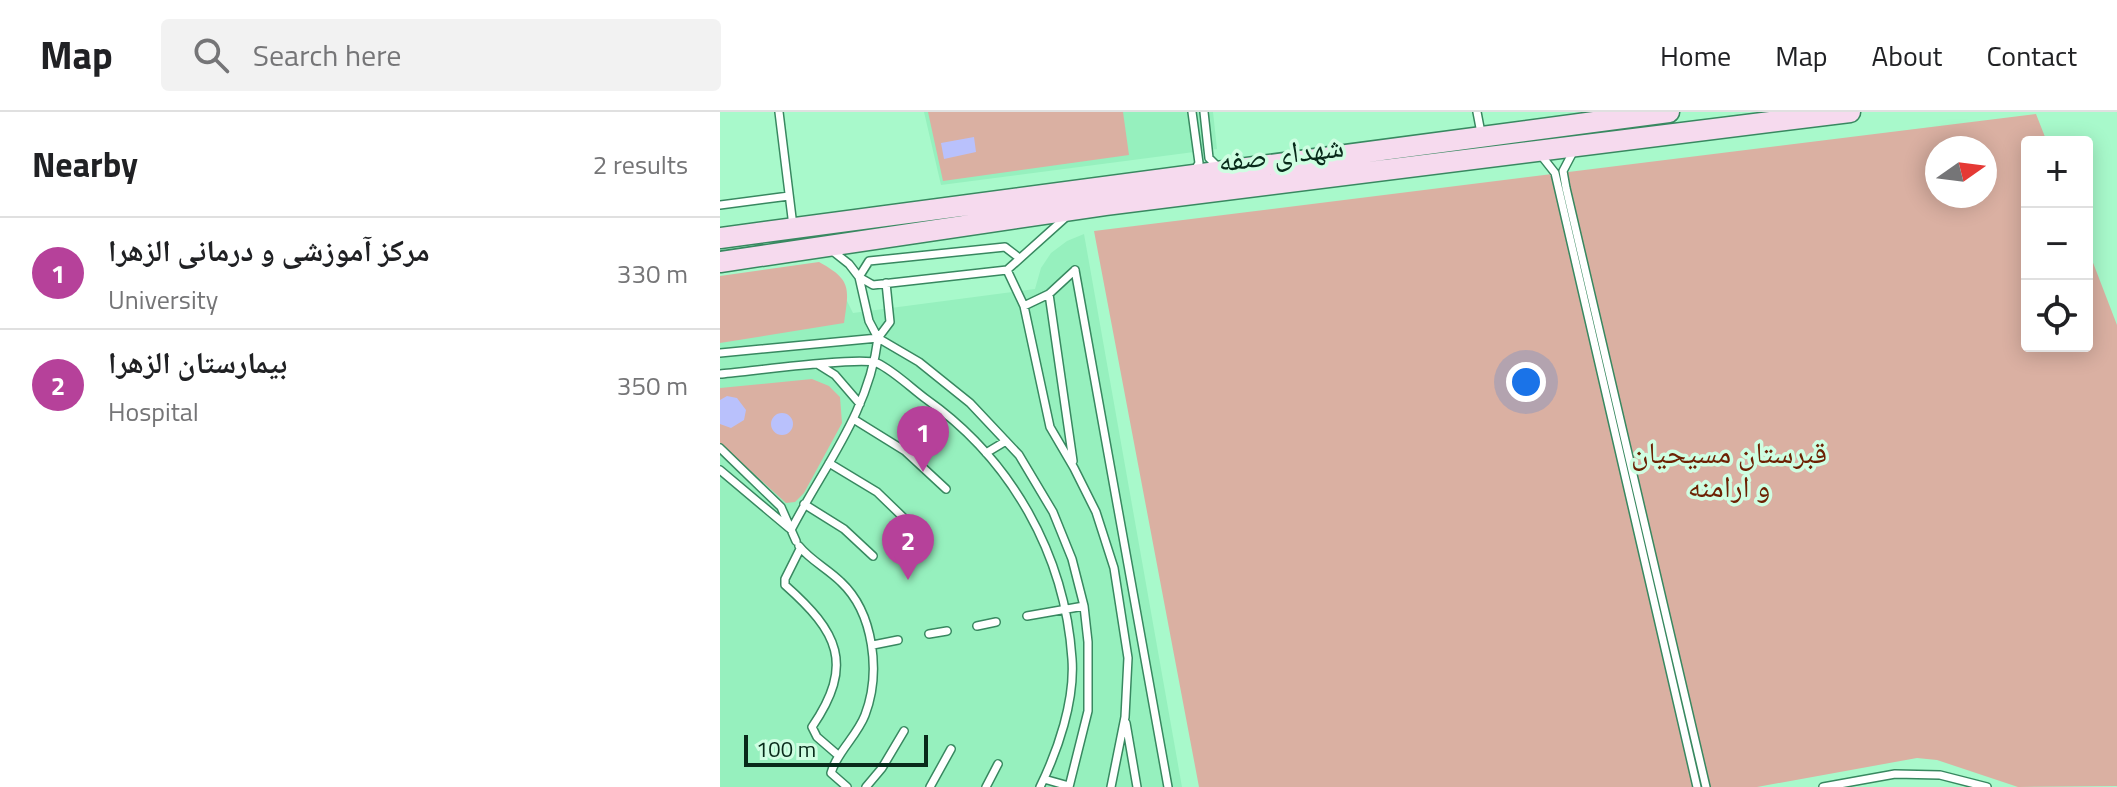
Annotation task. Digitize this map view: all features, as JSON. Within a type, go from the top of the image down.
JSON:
[{"type":"main road","name":"شهدای صفه","points":[[720,238],[1669,112]]},
{"type":"main road","name":"شهدای صفه","points":[[720,262],[1073,210],[1575,148],[1755,118],[1850,112]]},
{"type":"lane","points":[[779,112],[793,228]]},
{"type":"lane","points":[[1191,175],[1199,163],[1192,112]]},
{"type":"lane","points":[[1204,112],[1209,158],[1224,171]]},
{"type":"lane","points":[[1477,112],[1482,137]]},
{"type":"lane","points":[[1575,148],[1563,171],[1566,188],[1706,787]]},
{"type":"lane","points":[[1538,153],[1555,173],[1697,787]]},
{"type":"lane","points":[[720,205],[789,196]]},
{"type":"lane","points":[[828,247],[859,277],[873,285],[1007,270],[1073,210]]},
{"type":"lane","points":[[720,374],[875,362],[953,418],[1001,468],[1037,525],[1054,566],[1064,609],[1072,660],[1068,708],[1042,783],[1069,787],[1088,711],[1088,642],[1084,606],[1072,559],[1053,512],[1019,455],[960,395],[919,362],[878,338],[869,321],[859,277],[869,261],[1005,247],[1018,257]]},
{"type":"lane","points":[[1007,270],[1024,306],[1050,427],[1096,512],[1114,568],[1128,658],[1125,717],[1111,787]]},
{"type":"lane","points":[[1024,306],[1049,294],[1075,270],[1168,787]]},
{"type":"lane","points":[[791,530],[855,420],[875,362],[878,338],[890,322],[886,283]]},
{"type":"lane","points":[[1049,294],[1073,467]]},
{"type":"lane","points":[[720,353],[878,338]]},
{"type":"lane","points":[[819,365],[835,375],[860,404]]},
{"type":"lane","points":[[855,420],[905,451],[946,489]]},
{"type":"lane","points":[[986,453],[1006,441]]},
{"type":"lane","points":[[720,448],[781,507],[798,545],[843,584],[858,604],[873,645],[873,679],[865,714],[831,773],[847,787]]},
{"type":"lane","points":[[829,463],[877,492],[907,521]]},
{"type":"lane","points":[[720,470],[791,530]]},
{"type":"lane","points":[[804,504],[844,529],[873,556]]},
{"type":"lane","points":[[798,545],[785,585],[816,612],[829,633],[835,652],[836,679],[827,704],[812,727],[817,737],[839,756]]},
{"type":"lane","points":[[1027,616],[1084,606]]},
{"type":"lane","points":[[977,626],[996,622]]},
{"type":"lane","points":[[929,634],[947,631]]},
{"type":"lane","points":[[873,645],[898,640]]},
{"type":"lane","points":[[1125,717],[1137,787]]},
{"type":"lane","points":[[866,787],[882,768],[904,731]]},
{"type":"lane","points":[[930,787],[951,749]]},
{"type":"lane","points":[[986,787],[998,764]]},
{"type":"lane","points":[[1823,787],[1895,774],[1940,775],[1987,787]]},
{"type":"shaded area","points":[[924,112],[1213,112],[1217,149],[941,185]]},
{"type":"shaded area","points":[[1084,234],[1182,787],[720,787],[720,280],[840,287],[853,313],[1035,289],[1041,268],[1051,253],[1067,241]]},
{"type":"green space","points":[[928,112],[1123,112],[1129,155],[943,181]]},
{"type":"green space","name":"قبرستان مسیحیان و ارامنه","points":[[2036,114],[2045,136],[2021,136],[2021,352],[2093,352],[2093,263],[2117,325],[2117,786],[2018,787],[1937,760],[1917,758],[1757,787],[1199,787],[1094,231]]},
{"type":"green space","points":[[819,262],[838,274],[846,286],[844,323],[720,343],[720,276]]},
{"type":"green space","points":[[812,379],[829,386],[840,397],[842,423],[804,493],[795,502],[786,503],[720,443],[720,388]]},
{"type":"water","points":[[974,137],[976,152],[944,159],[941,143]]},
{"type":"water","points":[[727,396],[737,398],[746,410],[744,420],[731,428],[720,424],[720,400]]},
{"type":"water","points":[[782,413],[790,416],[793,424],[790,432],[782,435],[774,432],[771,424],[774,416]]},
{"type":"place","name":"مرکز آموزشی و درمانی الزهرا","points":[[923,472]]},
{"type":"place","name":"بیمارستان الزهرا","points":[[908,580]]}]
